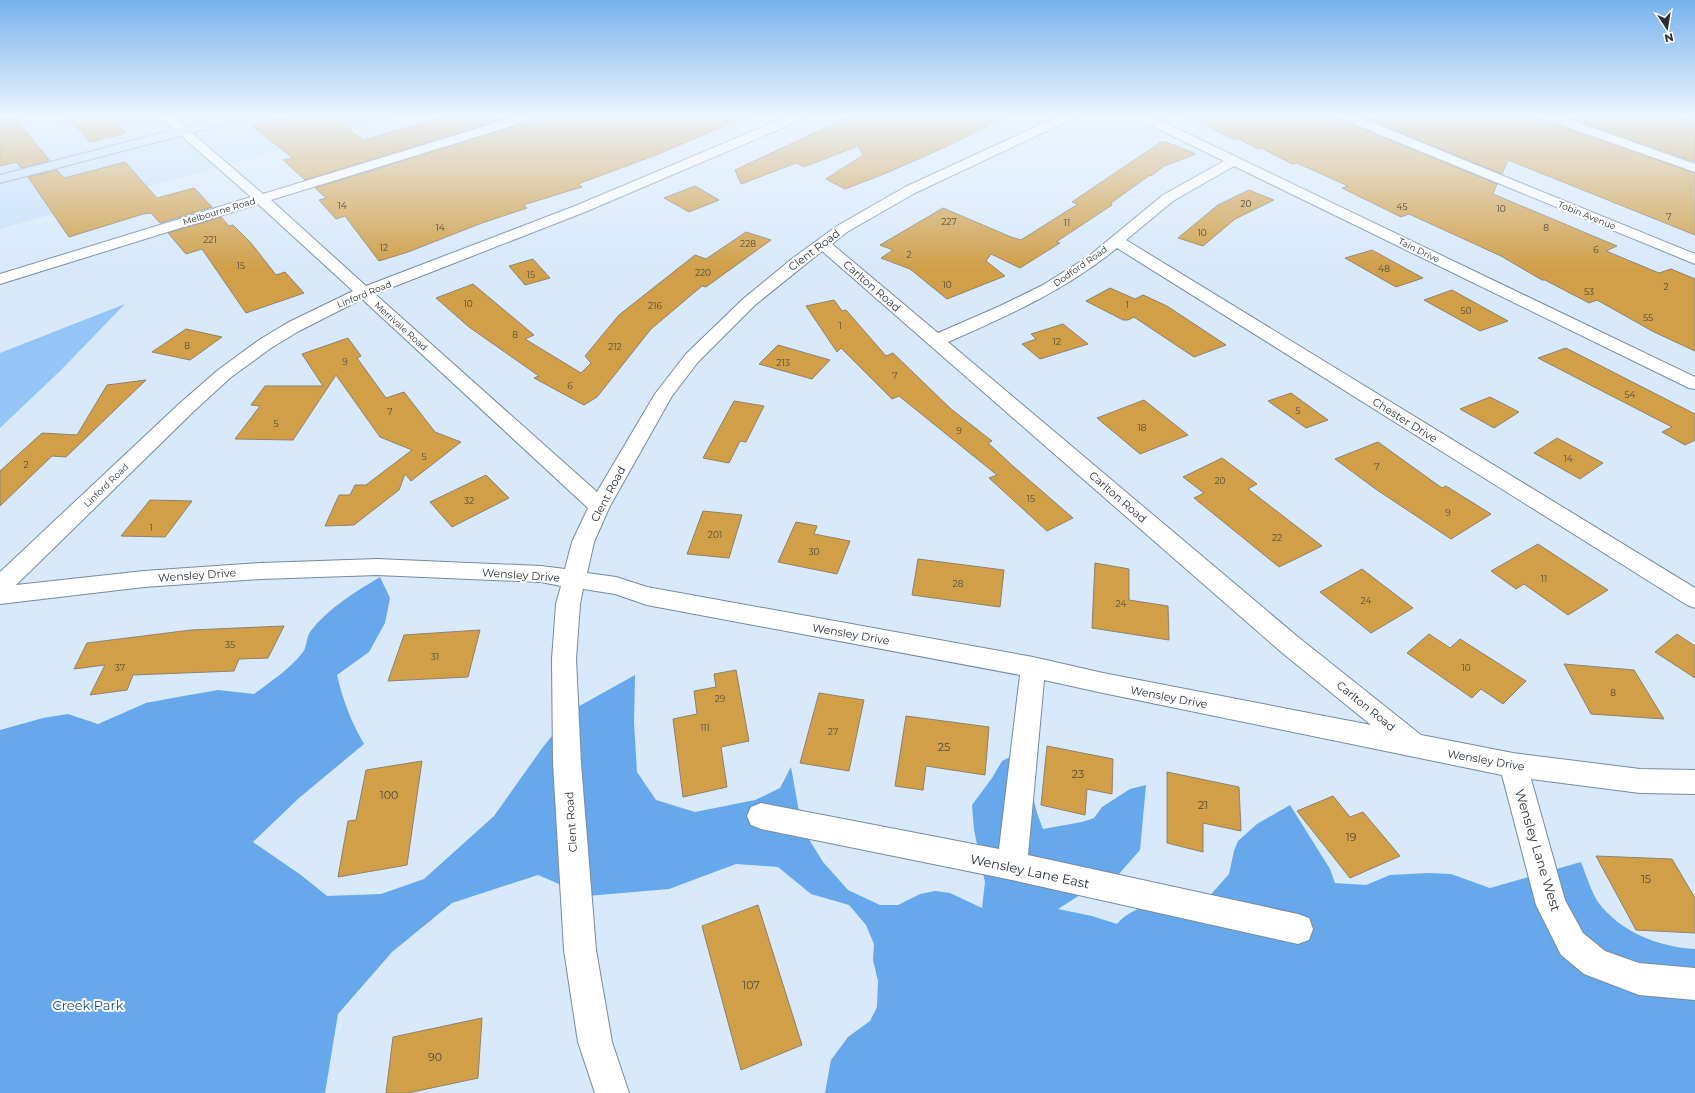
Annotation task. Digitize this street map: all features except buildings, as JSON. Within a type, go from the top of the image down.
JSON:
[{"type":"main road","points":[[0,179],[46,167]]},
{"type":"street","name":"Merrivale Road","points":[[224,167],[599,506]]},
{"type":"street","name":"Melbourne Road","points":[[0,279],[362,167]]},
{"type":"street","name":"Linford Road","points":[[0,586],[114,478],[166,426],[224,374],[263,345],[297,324],[314,314],[364,293],[613,195],[679,167]]},
{"type":"street","name":"Clent Road","points":[[612,1093],[595,1042],[580,950],[567,763],[564,659],[568,604],[583,542],[599,506],[664,394],[692,358],[750,302],[798,262],[842,229],[910,190],[959,167]]},
{"type":"street","name":"Dodford Road","points":[[935,341],[1006,310],[1049,288],[1094,259],[1168,198],[1221,167]]},
{"type":"street","name":"Tain Drive","points":[[1248,167],[1695,384]]},
{"type":"street","name":"Tobin Avenue","points":[[1470,167],[1695,259]]},
{"type":"street","name":"Chester Drive","points":[[1116,240],[1695,599]]},
{"type":"street","name":"Carlton Road","points":[[823,244],[1289,644],[1416,747]]},
{"type":"street","name":"Wensley Drive","points":[[0,595],[144,579],[261,571],[377,567],[541,574],[616,586],[646,596],[1033,667],[1102,683],[1512,765],[1640,781],[1695,782]]},
{"type":"street","points":[[1012,866],[1033,667]]},
{"type":"street","name":"Wensley Lane West","points":[[1512,765],[1551,905],[1572,944],[1595,963],[1639,979],[1695,984]]},
{"type":"street","name":"Wensley Lane East","points":[[761,816],[1012,866],[1298,929]]},
{"type":"shaded area","points":[[0,167],[219,167],[0,229]]},
{"type":"shaded area","points":[[125,304],[60,371],[0,428],[0,353]]},
{"type":"green space","name":"Creek Park","points":[[380,577],[390,598],[385,623],[369,652],[337,675],[348,711],[364,744],[299,798],[253,842],[301,875],[327,896],[381,894],[424,879],[494,816],[543,747],[574,709],[635,675],[634,723],[637,772],[656,800],[695,812],[755,800],[780,788],[791,767],[802,828],[823,862],[848,890],[880,905],[898,905],[920,894],[935,891],[950,893],[982,908],[985,882],[974,830],[972,805],[992,778],[1002,761],[1012,756],[1029,781],[1037,813],[1043,829],[1082,822],[1094,818],[1102,807],[1130,789],[1146,785],[1140,850],[1118,875],[1080,895],[1058,909],[1092,916],[1117,924],[1133,911],[1149,906],[1162,907],[1191,917],[1229,874],[1234,851],[1238,841],[1257,824],[1290,805],[1330,869],[1335,883],[1366,885],[1390,875],[1429,873],[1451,874],[1490,888],[1581,862],[1598,902],[1617,922],[1629,930],[1654,941],[1681,948],[1695,949],[1695,1093],[825,1093],[831,1060],[848,1037],[870,1021],[877,1007],[878,981],[873,960],[874,944],[866,925],[849,905],[811,894],[778,867],[736,864],[669,889],[587,896],[538,875],[452,903],[392,952],[338,1014],[325,1093],[0,1093],[0,730],[43,718],[68,714],[98,724],[146,703],[218,690],[254,694],[280,675],[298,658],[304,650],[310,632],[325,615],[333,608]]}]
